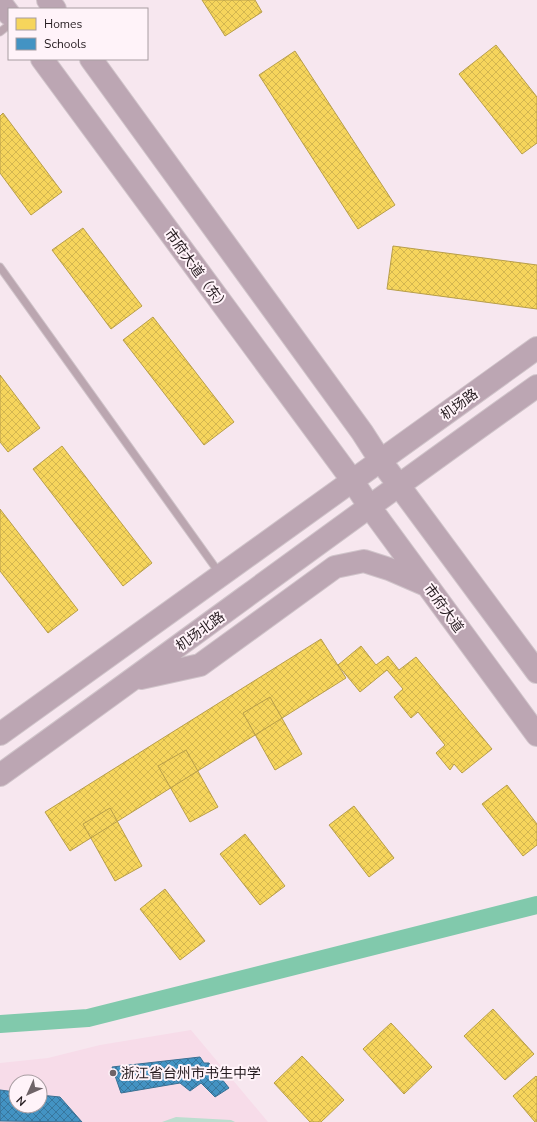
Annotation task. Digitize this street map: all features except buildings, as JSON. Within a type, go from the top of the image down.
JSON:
[{"type":"main road","points":[[48,0],[54,8]]},
{"type":"main road","points":[[0,2],[8,13]]},
{"type":"main road","name":"市府大道（东）","points":[[43,60],[352,480]]},
{"type":"main road","points":[[92,60],[362,432],[398,485],[537,672]]},
{"type":"main road","name":"机场路","points":[[380,460],[537,348]]},
{"type":"main road","points":[[398,485],[537,386]]},
{"type":"main road","points":[[0,734],[380,460]]},
{"type":"main road","name":"市府大道","points":[[352,480],[369,506],[537,735]]},
{"type":"main road","name":"机场北路","points":[[0,775],[398,485]]},
{"type":"main road","points":[[132,680],[200,665],[335,567],[364,561],[390,569],[428,585]]},
{"type":"lane","points":[[0,32],[8,26]]},
{"type":"lane","points":[[0,267],[220,575]]},
{"type":"shaded area","name":"浙江省台州市书生中学","points":[[191,1030],[268,1122],[0,1122],[0,1063],[48,1058],[100,1045]]},
{"type":"green space","points":[[176,1117],[231,1120],[235,1122],[162,1122]]},
{"type":"waterway","points":[[0,1024],[88,1018],[537,905]]},
{"type":"place","name":"浙江省台州市书生中学","points":[[113,1073]]}]
